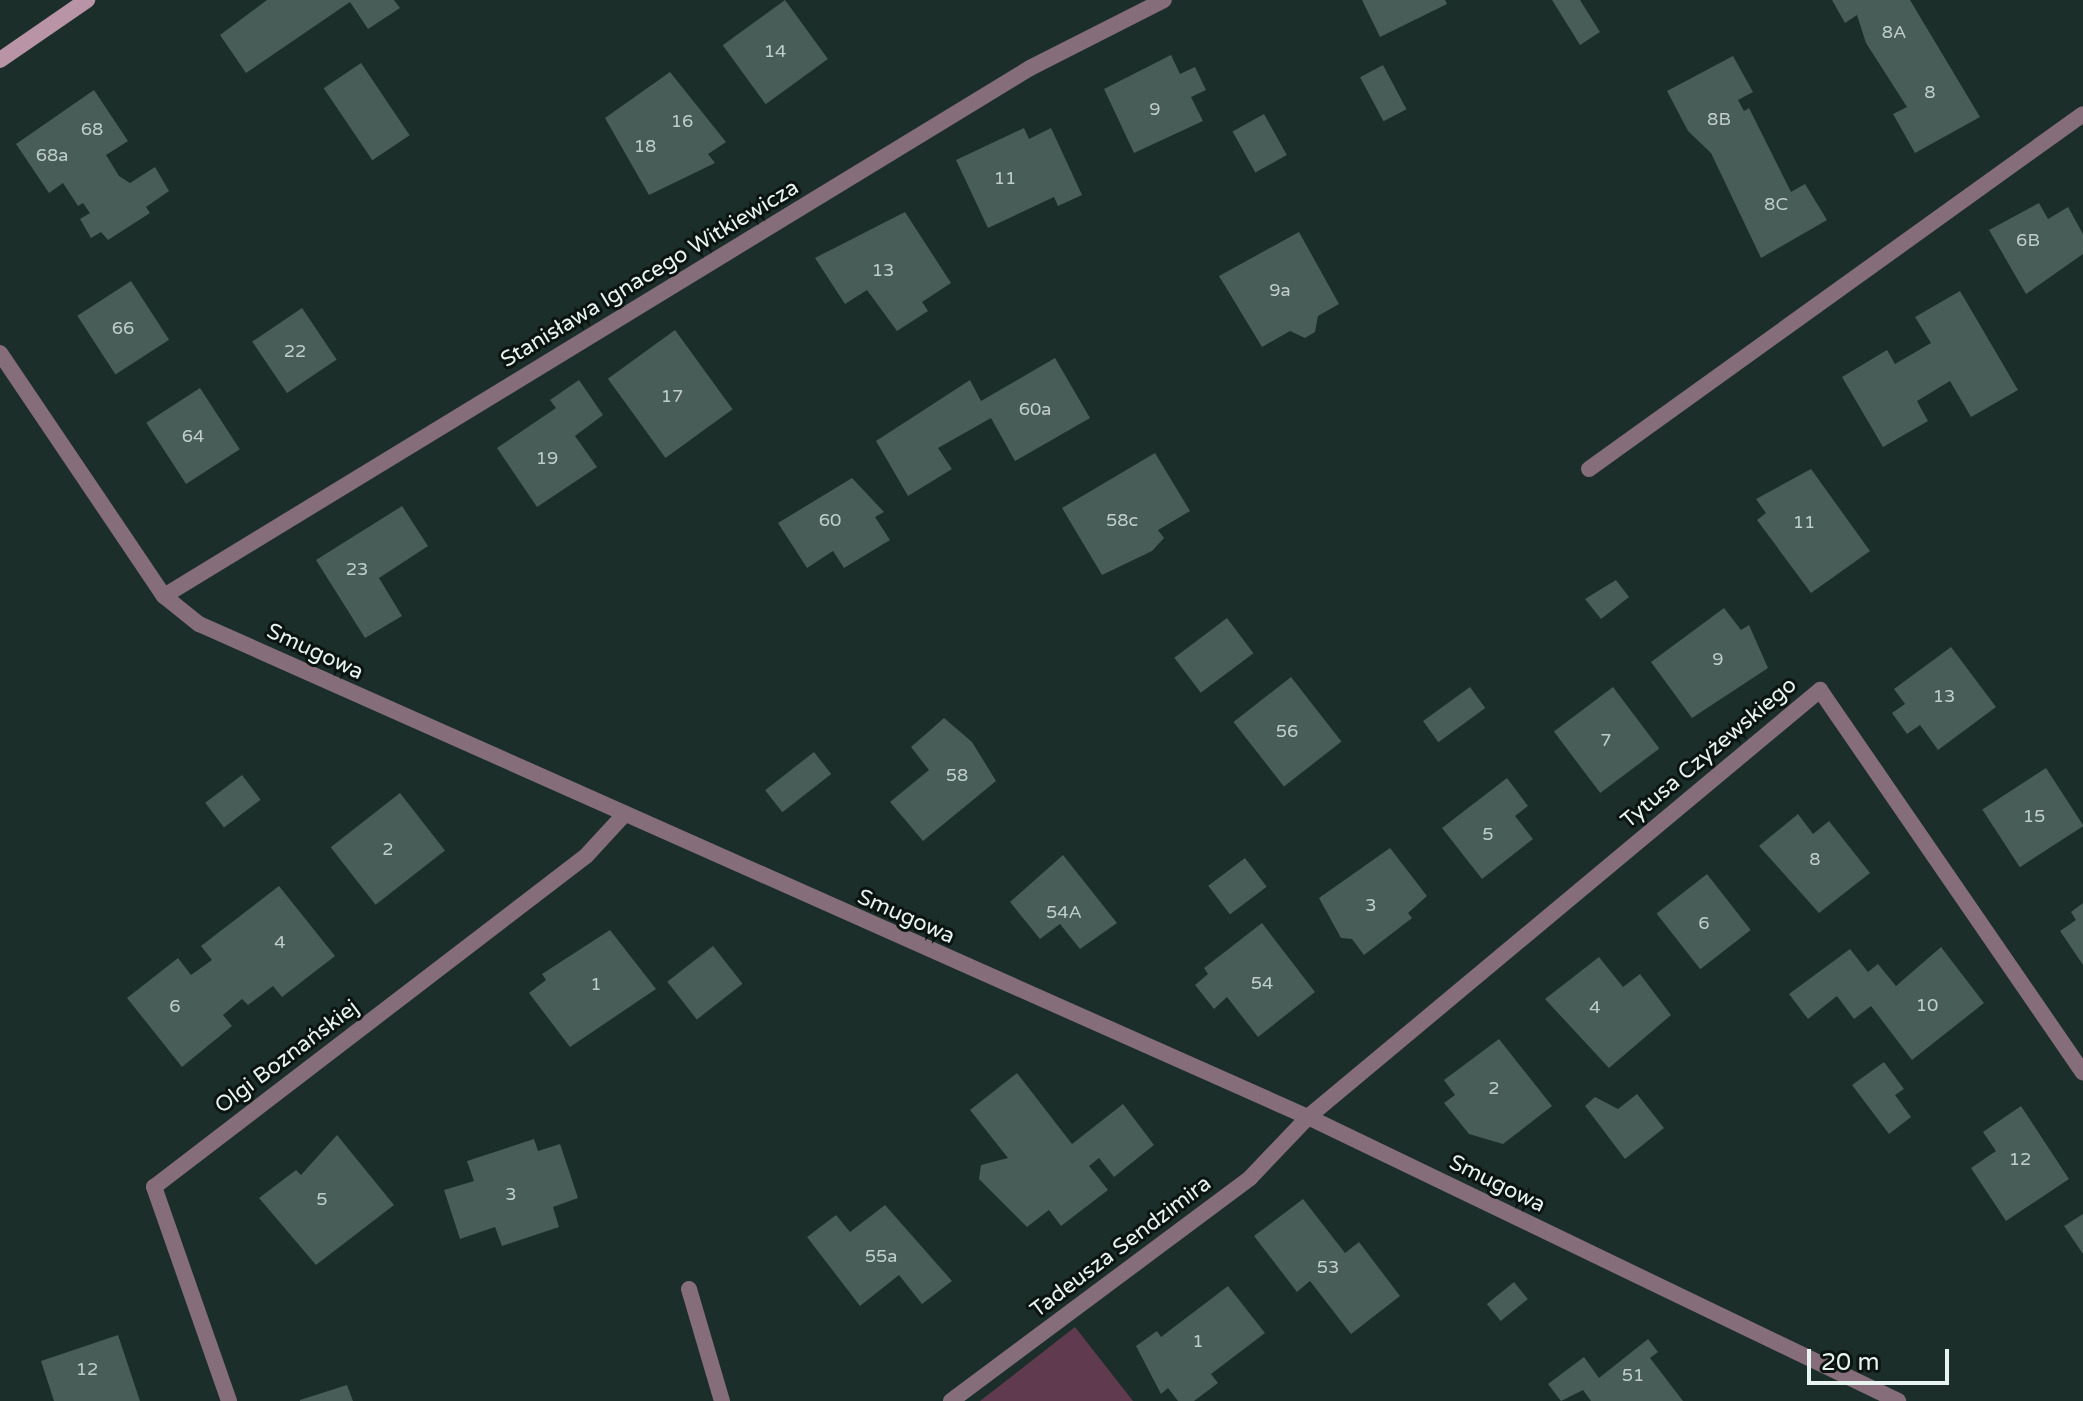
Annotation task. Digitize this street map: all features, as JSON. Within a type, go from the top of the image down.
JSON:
[{"type":"street","points":[[0,60],[87,0]]},
{"type":"street","name":"Stanisława Ignacego Witkiewicza","points":[[164,596],[1030,68],[1164,0]]},
{"type":"street","points":[[1589,469],[2083,114]]},
{"type":"street","name":"Smugowa","points":[[0,353],[164,596],[199,624],[622,817],[1308,1117],[1898,1401]]},
{"type":"street","name":"Tytusa Czyżewskiego","points":[[1308,1117],[1820,690],[2083,1072]]},
{"type":"street","name":"Olgi Boznańskiej","points":[[229,1401],[154,1187],[586,856],[622,817]]},
{"type":"street","name":"Tadeusza Sendzimira","points":[[951,1401],[1250,1178],[1308,1117]]},
{"type":"street","points":[[689,1289],[722,1401]]},
{"type":"shaded area","points":[[1075,1327],[1133,1401],[980,1401]]},
{"type":"building","points":[[267,0],[394,0],[400,8],[368,29],[350,2],[246,73],[220,35]]},
{"type":"building","points":[[785,0],[828,59],[766,104],[723,45]]},
{"type":"building","points":[[1362,0],[1445,0],[1447,4],[1380,37]]},
{"type":"building","points":[[1552,0],[1580,0],[1600,32],[1580,45]]},
{"type":"building","points":[[1832,0],[1910,0],[1980,117],[1915,153],[1893,114],[1907,107],[1866,43],[1857,15],[1845,23]]},
{"type":"building","points":[[1171,55],[1180,74],[1195,67],[1206,90],[1191,97],[1203,121],[1134,153],[1104,89]]},
{"type":"building","points":[[1733,56],[1753,92],[1738,100],[1744,111],[1749,108],[1791,192],[1805,184],[1827,220],[1761,258],[1711,153],[1688,131],[1667,91]]},
{"type":"building","points":[[361,63],[410,135],[372,160],[324,88]]},
{"type":"building","points":[[1383,65],[1406,109],[1384,121],[1360,77]]},
{"type":"building","points":[[670,72],[726,142],[708,154],[715,163],[649,195],[605,118]]},
{"type":"building","points":[[94,90],[128,141],[106,155],[119,176],[130,183],[155,167],[169,191],[146,207],[150,213],[108,240],[101,232],[91,238],[80,219],[90,213],[83,203],[78,206],[63,183],[49,193],[16,144]]},
{"type":"building","points":[[1264,114],[1287,155],[1255,173],[1233,131]]},
{"type":"building","points":[[1024,128],[1029,139],[1051,128],[1082,195],[1058,206],[1054,197],[988,228],[956,160]]},
{"type":"building","points":[[2039,203],[2048,219],[2068,207],[2083,234],[2083,254],[2026,294],[1989,230]]},
{"type":"building","points":[[905,212],[951,283],[922,302],[928,311],[897,331],[867,290],[845,304],[815,258]]},
{"type":"building","points":[[1299,232],[1339,304],[1318,316],[1315,332],[1305,338],[1290,331],[1262,347],[1219,276]]},
{"type":"building","points":[[131,281],[169,340],[115,375],[77,316]]},
{"type":"building","points":[[1960,291],[2018,390],[1971,417],[1950,381],[1917,401],[1928,421],[1883,447],[1842,377],[1887,350],[1895,364],[1931,343],[1915,317]]},
{"type":"building","points":[[302,308],[337,359],[287,393],[252,342]]},
{"type":"building","points":[[675,330],[733,409],[665,458],[608,379]]},
{"type":"building","points":[[1055,358],[1090,418],[1015,461],[991,418],[938,448],[952,469],[908,496],[876,441],[970,380],[981,401]]},
{"type":"building","points":[[579,380],[603,415],[575,436],[597,467],[537,507],[497,448],[556,408],[550,400]]},
{"type":"building","points":[[200,388],[240,449],[186,484],[146,423]]},
{"type":"building","points":[[1155,453],[1190,511],[1158,530],[1164,538],[1152,551],[1102,575],[1062,508]]},
{"type":"building","points":[[1811,469],[1870,551],[1811,593],[1757,520],[1766,513],[1756,499]]},
{"type":"building","points":[[852,478],[884,512],[875,517],[890,540],[844,568],[833,551],[807,568],[778,523]]},
{"type":"building","points":[[402,506],[428,546],[379,578],[402,616],[365,638],[316,560]]},
{"type":"building","points":[[1616,580],[1629,597],[1601,619],[1585,599]]},
{"type":"building","points":[[1724,608],[1741,630],[1749,625],[1768,668],[1692,718],[1651,662]]},
{"type":"building","points":[[1227,618],[1253,653],[1201,693],[1174,658]]},
{"type":"building","points":[[1951,647],[1996,707],[1938,750],[1920,725],[1907,734],[1892,713],[1905,704],[1894,689]]},
{"type":"building","points":[[1291,677],[1341,742],[1284,787],[1233,722]]},
{"type":"building","points":[[1470,687],[1485,708],[1438,742],[1423,721]]},
{"type":"building","points":[[1613,687],[1659,748],[1600,793],[1554,732]]},
{"type":"building","points":[[944,718],[972,742],[996,781],[923,841],[890,802],[929,770],[911,747]]},
{"type":"building","points":[[814,752],[831,774],[782,812],[765,790]]},
{"type":"building","points":[[2046,768],[2083,826],[2020,867],[1982,809]]},
{"type":"building","points":[[242,775],[261,800],[224,827],[205,803]]},
{"type":"building","points":[[1507,778],[1528,806],[1515,816],[1533,839],[1482,879],[1442,828]]},
{"type":"building","points":[[400,793],[445,851],[376,905],[331,847]]},
{"type":"building","points":[[1798,814],[1813,834],[1829,821],[1870,873],[1819,913],[1759,846]]},
{"type":"building","points":[[1390,848],[1427,896],[1408,913],[1412,918],[1364,955],[1352,939],[1341,938],[1319,898]]},
{"type":"building","points":[[1063,855],[1117,923],[1080,949],[1060,924],[1040,939],[1010,902]]},
{"type":"building","points":[[1245,858],[1267,887],[1230,914],[1208,886]]},
{"type":"building","points":[[1707,874],[1751,930],[1700,969],[1657,913]]},
{"type":"building","points":[[279,886],[335,956],[282,997],[273,986],[248,1005],[242,999],[223,1015],[232,1026],[182,1067],[127,998],[178,958],[191,975],[212,960],[201,946]]},
{"type":"building","points":[[2083,903],[2083,965],[2060,931],[2076,920],[2071,912]]},
{"type":"building","points":[[1262,923],[1315,992],[1258,1037],[1227,997],[1214,1009],[1195,985],[1208,974],[1204,968]]},
{"type":"building","points":[[610,930],[656,989],[570,1047],[529,993],[546,980],[542,974]]},
{"type":"building","points":[[713,946],[743,984],[697,1020],[667,982]]},
{"type":"building","points":[[1941,947],[1984,1003],[1912,1060],[1871,1006],[1854,1019],[1837,996],[1808,1019],[1789,994],[1850,949],[1868,972],[1878,964],[1896,986]]},
{"type":"building","points":[[1599,957],[1623,987],[1640,974],[1671,1015],[1609,1068],[1545,999]]},
{"type":"building","points":[[1499,1039],[1552,1106],[1503,1144],[1469,1134],[1444,1103],[1455,1095],[1444,1080]]},
{"type":"building","points":[[1884,1062],[1904,1089],[1895,1095],[1911,1117],[1889,1134],[1852,1085]]},
{"type":"building","points":[[1017,1073],[1072,1144],[1123,1104],[1154,1145],[1114,1177],[1099,1158],[1089,1166],[1108,1190],[1061,1226],[1049,1210],[1027,1227],[979,1179],[981,1165],[1008,1158],[970,1110]]},
{"type":"building","points":[[1637,1094],[1664,1128],[1625,1159],[1585,1106],[1595,1097],[1618,1109]]},
{"type":"building","points":[[2021,1106],[2069,1179],[2006,1221],[1971,1168],[1996,1151],[1983,1132]]},
{"type":"building","points":[[337,1135],[394,1205],[316,1265],[259,1198],[296,1170],[301,1175]]},
{"type":"building","points":[[534,1139],[538,1151],[560,1144],[578,1198],[553,1207],[559,1227],[502,1246],[495,1227],[460,1239],[444,1190],[474,1181],[467,1161]]},
{"type":"building","points":[[1303,1199],[1345,1253],[1359,1242],[1400,1296],[1351,1334],[1310,1281],[1297,1292],[1254,1236]]},
{"type":"building","points":[[885,1205],[952,1281],[922,1304],[899,1275],[860,1306],[807,1237],[836,1215],[850,1232]]},
{"type":"building","points":[[2083,1214],[2083,1254],[2064,1226]]},
{"type":"building","points":[[1514,1282],[1528,1299],[1501,1321],[1487,1304]]},
{"type":"building","points":[[1228,1286],[1265,1333],[1211,1374],[1218,1383],[1194,1401],[1178,1401],[1168,1388],[1161,1394],[1136,1346],[1157,1331],[1161,1337]]},
{"type":"building","points":[[118,1335],[140,1401],[54,1401],[41,1361]]},
{"type":"building","points":[[1648,1339],[1658,1352],[1650,1358],[1683,1401],[1591,1401],[1583,1390],[1561,1401],[1548,1384],[1584,1357],[1599,1378]]},
{"type":"building","points":[[347,1385],[353,1401],[300,1401],[300,1400]]}]
